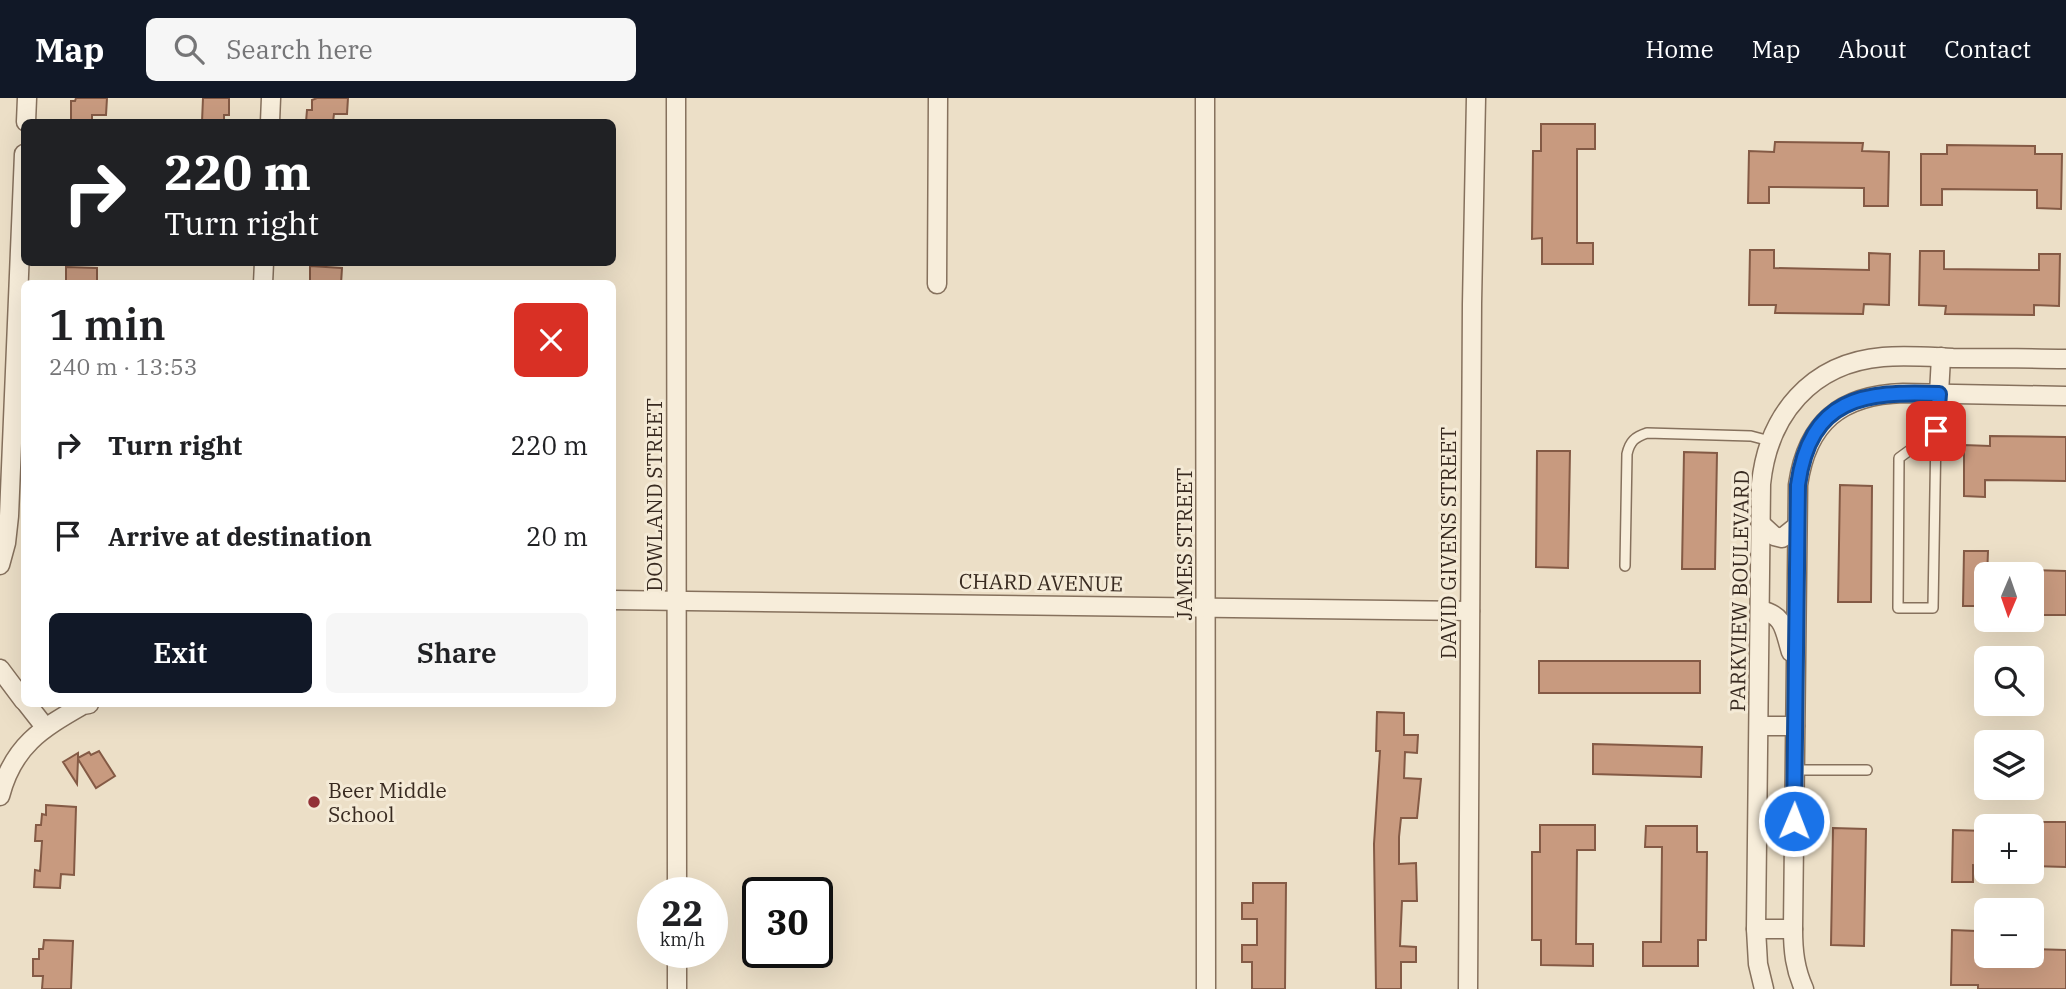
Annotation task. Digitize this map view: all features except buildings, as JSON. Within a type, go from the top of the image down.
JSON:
[{"type":"street","points":[[26,119],[27,98]]},
{"type":"street","points":[[270,119],[271,98]]},
{"type":"street","name":"DOWLAND STREET","points":[[676,98],[677,877]]},
{"type":"street","points":[[937,284],[938,98]]},
{"type":"street","name":"JAMES STREET","points":[[1205,98],[1206,989]]},
{"type":"street","name":"DAVID GIVENS STREET","points":[[1468,989],[1476,98]]},
{"type":"street","points":[[0,565],[9,516],[21,226]]},
{"type":"street","name":"PARKVIEW BOULEVARD","points":[[1764,989],[1758,964],[1756,929],[1761,524],[1763,471],[1770,440],[1780,419],[1816,380],[1846,365],[1883,357],[2066,359]]},
{"type":"street","points":[[1939,394],[1941,358]]},
{"type":"street","points":[[1804,989],[1793,955],[1797,526],[1800,469],[1812,440],[1827,419],[1849,402],[1881,393],[2066,396]]},
{"type":"street","points":[[1761,524],[1774,536],[1782,537],[1797,526]]},
{"type":"street","name":"CHARD AVENUE","points":[[616,600],[1470,611]]},
{"type":"street","points":[[1760,610],[1774,612],[1779,618],[1796,665]]},
{"type":"street","points":[[0,669],[21,696]]},
{"type":"street","points":[[30,707],[45,727]]},
{"type":"street","points":[[0,796],[7,775],[21,751],[45,727],[80,707]]},
{"type":"street","points":[[1759,726],[1796,726]]},
{"type":"street","points":[[1756,929],[1793,929]]},
{"type":"street","points":[[677,968],[677,989]]},
{"type":"lane","points":[[1936,431],[1899,458],[1898,608],[1933,608],[1939,394]]},
{"type":"lane","points":[[1625,566],[1627,454],[1629,444],[1637,436],[1647,433],[1751,436],[1770,440]]},
{"type":"lane","points":[[1795,770],[1867,770]]},
{"type":"place","name":"Beer Middle School","points":[[314,802]]},
{"type":"route","points":[[1794,821],[1798,485],[1805,455],[1819,428],[1836,410],[1849,402],[1881,393],[1939,394],[1936,431]]}]
